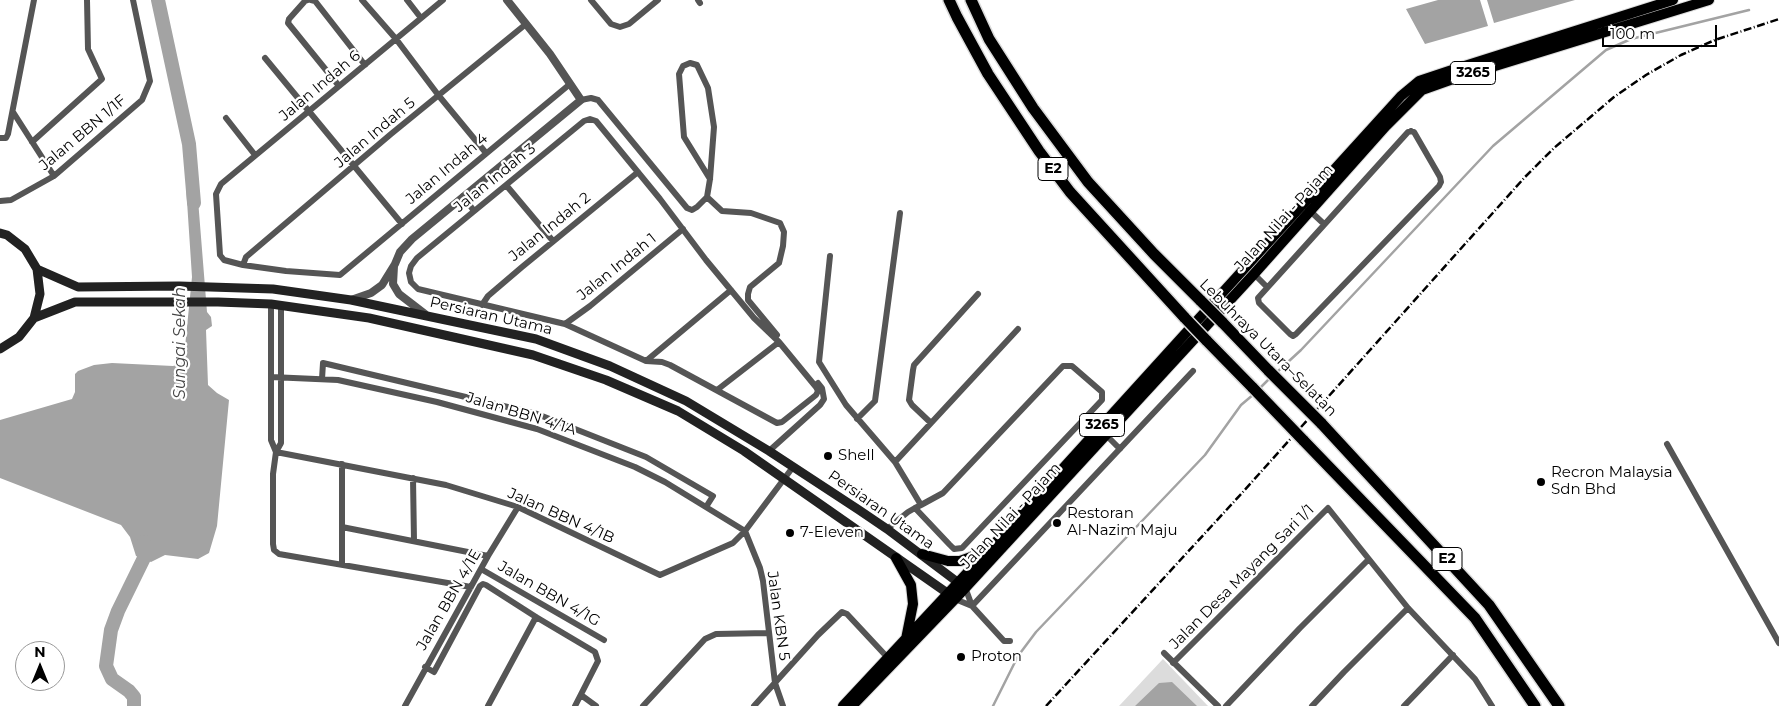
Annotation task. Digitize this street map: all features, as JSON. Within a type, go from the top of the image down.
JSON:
[{"type":"highway","name":"E2","points":[[949,0],[988,74],[1039,152],[1070,192],[1185,318],[1474,618],[1535,706]]},
{"type":"highway","name":"Lebuhraya Utara–Selatan","points":[[971,0],[989,39],[1028,100],[1088,182],[1154,254],[1321,423],[1489,605],[1559,706]]},
{"type":"main road","name":"Jalan Nilai - Pajam","points":[[962,585],[1106,435],[1254,274],[1306,208],[1396,102],[1419,82],[1673,0]]},
{"type":"main road","name":"Jalan Nilai - Pajam","points":[[962,585],[997,541],[1306,208],[1422,90],[1680,4],[1709,0]]},
{"type":"main road","points":[[0,233],[7,234],[25,249],[37,269],[40,294],[34,318],[19,337],[0,348]]},
{"type":"main road","name":"Persiaran Utama","points":[[37,269],[78,287],[180,286],[273,289],[351,300],[425,314],[536,339],[610,366],[686,400],[769,451],[887,529],[962,585]]},
{"type":"main road","name":"Persiaran Utama","points":[[34,318],[75,302],[271,304],[369,318],[534,355],[606,380],[678,411],[744,451],[952,596]]},
{"type":"main road","points":[[922,554],[960,562],[997,541]]},
{"type":"main road","points":[[896,558],[911,585],[913,604],[906,640]]},
{"type":"main road","name":"3265","points":[[852,706],[962,585]]},
{"type":"main road","name":"3265","points":[[843,706],[888,658],[952,596]]},
{"type":"street","points":[[0,138],[6,138],[8,134],[34,0]]},
{"type":"street","points":[[32,142],[102,79],[88,49],[87,0]]},
{"type":"street","name":"Jalan BBN 1/1F","points":[[0,201],[11,200],[54,176],[142,100],[150,81],[133,0]]},
{"type":"street","points":[[362,0],[396,39],[439,96],[486,153]]},
{"type":"street","points":[[407,0],[421,18]]},
{"type":"street","name":"Jalan Indah 6","points":[[243,265],[224,260],[220,255],[216,194],[221,184],[442,0]]},
{"type":"street","points":[[507,0],[550,54],[581,100]]},
{"type":"street","points":[[591,0],[611,24],[620,28],[629,24],[658,0]]},
{"type":"street","points":[[339,86],[288,22],[305,1],[315,1],[365,65]]},
{"type":"street","name":"Jalan Indah 5","points":[[243,265],[246,258],[526,24]]},
{"type":"street","points":[[265,58],[402,224]]},
{"type":"street","points":[[351,300],[371,293],[382,285],[400,252],[412,239],[581,100],[591,98],[598,100],[687,208],[692,210],[697,207],[707,197],[710,178],[714,127],[708,88],[697,65],[690,63],[683,66],[679,74],[684,136],[710,178]]},
{"type":"street","name":"Jalan Indah 4","points":[[243,265],[286,271],[340,275],[570,84]]},
{"type":"street","points":[[12,112],[54,176]]},
{"type":"street","points":[[226,118],[255,155]]},
{"type":"street","name":"Jalan Indah 3","points":[[482,305],[418,289],[411,282],[409,273],[416,258],[584,121],[590,119],[596,121],[638,172]]},
{"type":"street","points":[[1408,132],[1414,132],[1440,177],[1441,182],[1439,186],[1296,334],[1290,334],[1259,304],[1258,298],[1267,287],[1408,132]]},
{"type":"street","points":[[482,305],[565,324],[646,360],[670,365],[777,422],[782,422],[816,395],[818,391],[816,387],[779,342],[754,318],[638,172]]},
{"type":"street","name":"Jalan Indah 2","points":[[482,305],[488,296],[638,172]]},
{"type":"street","points":[[506,185],[553,241]]},
{"type":"street","points":[[463,196],[474,211]]},
{"type":"street","points":[[707,197],[722,211],[751,213],[780,223],[784,232],[779,262],[750,287],[748,300],[822,388],[824,394],[824,399],[820,405],[769,451]]},
{"type":"street","points":[[1306,208],[1324,224]]},
{"type":"street","points":[[857,419],[875,401],[900,213]]},
{"type":"street","name":"Jalan Indah 1","points":[[565,324],[590,306],[683,229]]},
{"type":"street","points":[[830,256],[819,362],[857,419],[895,462],[918,506],[954,549],[962,548],[1102,400],[1103,395],[1102,392],[1072,366],[1063,366],[942,492],[918,506],[887,529]]},
{"type":"street","points":[[395,264],[393,284],[399,294],[425,314]]},
{"type":"street","points":[[1254,274],[1267,287]]},
{"type":"street","points":[[646,360],[731,290]]},
{"type":"street","points":[[931,423],[909,400],[912,370],[978,294]]},
{"type":"street","points":[[271,304],[271,440],[276,452]]},
{"type":"street","points":[[281,305],[281,443],[276,452],[272,496],[274,550],[279,554],[342,563],[471,587]]},
{"type":"street","points":[[895,462],[1018,329]]},
{"type":"street","points":[[717,390],[779,342]]},
{"type":"street","points":[[322,379],[323,363],[537,414],[646,457],[713,496],[706,507]]},
{"type":"street","points":[[972,606],[1193,371]]},
{"type":"street","name":"Jalan BBN 4/1A","points":[[271,377],[338,380],[437,402],[537,429],[607,455],[665,482],[745,531]]},
{"type":"street","points":[[1106,435],[1120,449]]},
{"type":"street","points":[[607,455],[611,443]]},
{"type":"street","points":[[1667,444],[1779,643]]},
{"type":"street","name":"Jalan BBN 4/1B","points":[[276,452],[446,485],[518,507],[660,575],[733,543],[745,531],[793,467]]},
{"type":"street","points":[[342,464],[342,563]]},
{"type":"street","points":[[413,478],[414,541]]},
{"type":"street","name":"Jalan BBN 4/1E","points":[[404,706],[481,568],[518,507]]},
{"type":"street","name":"Jalan Desa Mayang Sari 1/1","points":[[1173,662],[1328,508],[1368,560]]},
{"type":"street","points":[[342,527],[488,556]]},
{"type":"street","name":"Jalan KBN 5","points":[[745,531],[762,575],[775,683],[783,706]]},
{"type":"street","points":[[1226,706],[1368,560],[1408,608],[1475,679],[1492,706]]},
{"type":"street","name":"Jalan BBN 4/1G","points":[[481,568],[604,640]]},
{"type":"street","points":[[425,667],[434,672],[480,586],[484,584],[595,652],[598,661],[576,706]]},
{"type":"street","points":[[962,585],[972,606],[1004,640],[1010,641]]},
{"type":"street","points":[[952,596],[972,606]]},
{"type":"street","points":[[1312,706],[1408,608]]},
{"type":"street","points":[[754,706],[818,635],[842,612],[847,614],[888,658]]},
{"type":"street","points":[[488,706],[536,617]]},
{"type":"street","points":[[643,706],[705,639],[716,634],[768,633]]},
{"type":"street","points":[[1164,653],[1218,706]]},
{"type":"street","points":[[1404,706],[1453,655]]},
{"type":"street","points":[[581,695],[596,706]]},
{"type":"shaded area","points":[[1438,0],[1480,0],[1488,26],[1425,44],[1406,9]]},
{"type":"shaded area","points":[[1487,0],[1575,0],[1494,23]]},
{"type":"shaded area","points":[[186,186],[197,187],[207,312],[211,317],[212,326],[206,330],[208,385],[229,400],[217,526],[209,553],[198,559],[165,555],[151,562],[136,556],[130,537],[121,525],[0,478],[0,420],[72,399],[75,392],[75,374],[94,365],[112,363],[173,366],[181,364],[184,357],[192,277]]},
{"type":"shaded area","points":[[1163,659],[1208,706],[1119,706]]},
{"type":"shaded area","points":[[1172,682],[1197,706],[1135,706],[1159,683]]},
{"type":"waterway","name":"Sungai Sekah","points":[[158,0],[189,144],[194,203]]},
{"type":"waterway","points":[[1276,373],[1301,350],[1493,146],[1606,50],[1631,39],[1749,10]]},
{"type":"waterway","points":[[1260,388],[1270,378]]},
{"type":"waterway","points":[[993,706],[1018,656],[1036,632],[1205,455],[1241,405],[1254,394]]},
{"type":"waterway","name":"Sungai Sekah","points":[[134,706],[134,697],[112,679],[106,666],[111,630],[118,611],[144,558],[144,542]]},
{"type":"railway","points":[[1046,706],[1242,493],[1525,177],[1554,148],[1614,97],[1646,75],[1681,55],[1715,40],[1779,19]]},
{"type":"place","name":"Shell","points":[[828,456]]},
{"type":"place","name":"Recron Malaysia Sdn Bhd","points":[[1541,482]]},
{"type":"place","name":"Restoran Al-Nazim Maju","points":[[1057,523]]},
{"type":"place","name":"7-Eleven","points":[[790,533]]},
{"type":"place","name":"Proton","points":[[961,657]]}]
